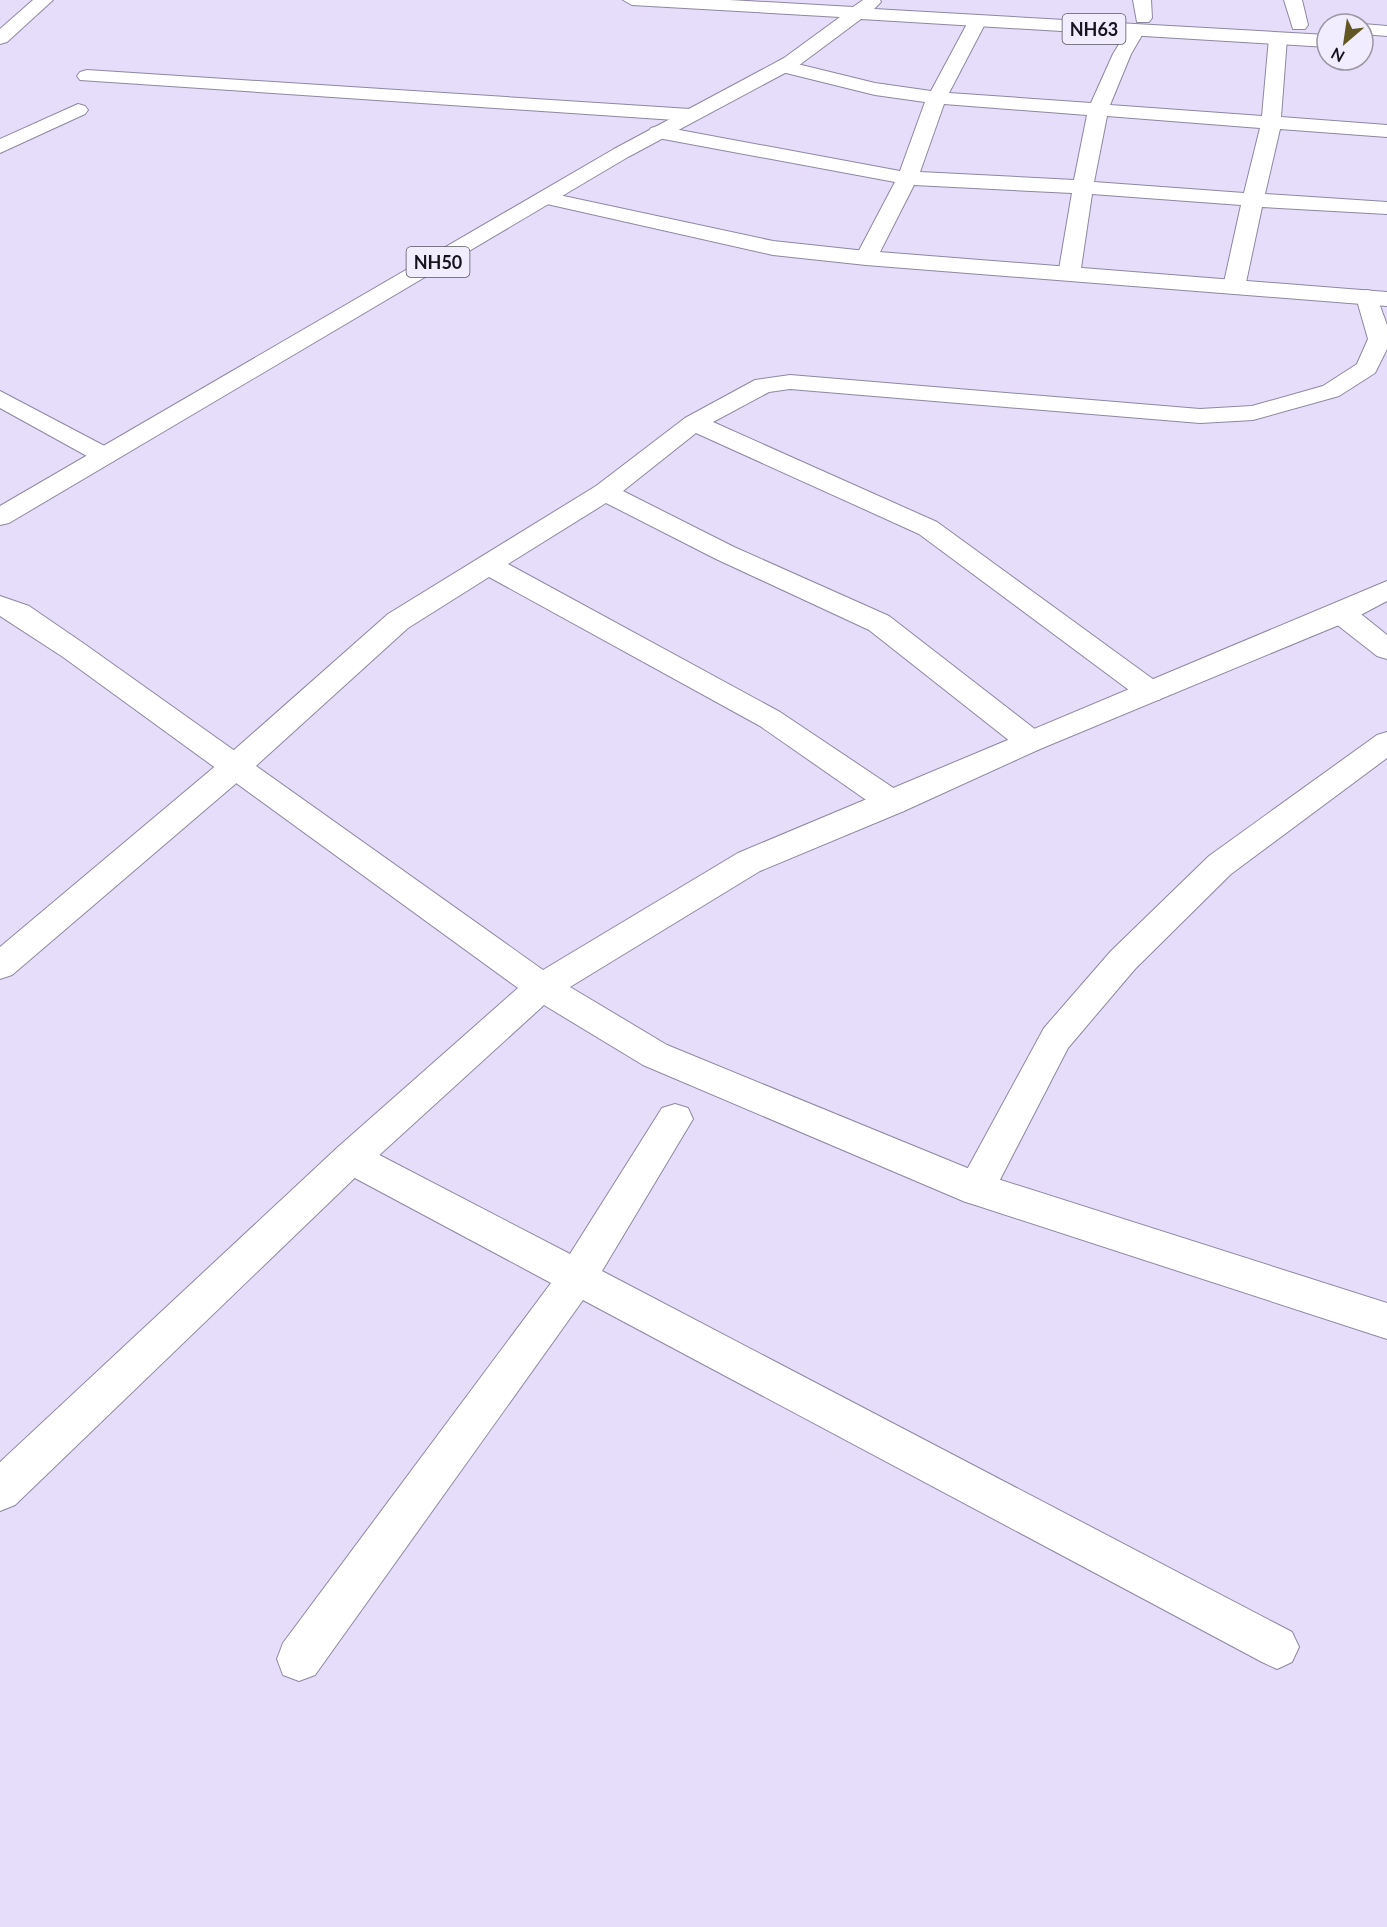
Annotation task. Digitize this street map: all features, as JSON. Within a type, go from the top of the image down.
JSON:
[{"type":"main road","points":[[0,38],[44,0]]},
{"type":"main road","name":"NH63","points":[[632,0],[1140,16],[1315,26]]},
{"type":"main road","name":"NH63","points":[[821,0],[977,22],[1140,16],[1278,38],[1315,40]]},
{"type":"main road","points":[[1293,0],[1299,25]]},
{"type":"main road","name":"NH50","points":[[0,517],[658,132],[781,66],[867,7]]},
{"type":"main road","points":[[1069,275],[1098,111],[1140,16]]},
{"type":"main road","points":[[866,258],[907,178],[937,98],[977,22]]},
{"type":"main road","points":[[1234,287],[1271,124],[1278,38]]},
{"type":"main road","points":[[781,66],[875,89],[937,98],[1387,131]]},
{"type":"main road","points":[[87,76],[690,115]]},
{"type":"main road","points":[[0,147],[78,110]]},
{"type":"main road","points":[[658,132],[907,178],[1083,187],[1387,208]]},
{"type":"main road","points":[[0,966],[236,766],[398,621],[604,492],[693,423],[764,385],[790,382],[1066,403],[1200,416],[1253,413],[1331,391],[1367,368],[1380,339],[1377,298],[1069,275],[773,248],[546,198]]},
{"type":"main road","points":[[0,398],[105,456]]},
{"type":"main road","points":[[693,423],[928,528],[1151,692]]},
{"type":"main road","points":[[604,492],[725,553],[879,623],[1030,741]]},
{"type":"main road","points":[[488,565],[770,719],[893,803]]},
{"type":"main road","points":[[0,1490],[351,1158],[542,987],[749,862],[893,803],[1030,741],[1341,613],[1387,590]]},
{"type":"main road","points":[[0,605],[19,613],[542,987],[655,1056],[976,1189],[1387,1321]]},
{"type":"main road","points":[[1341,613],[1387,649]]},
{"type":"main road","points":[[976,1189],[1056,1038],[1123,960],[1220,865],[1387,743]]},
{"type":"main road","points":[[299,1659],[576,1279],[675,1119]]},
{"type":"main road","points":[[351,1158],[576,1279],[1277,1647]]}]
